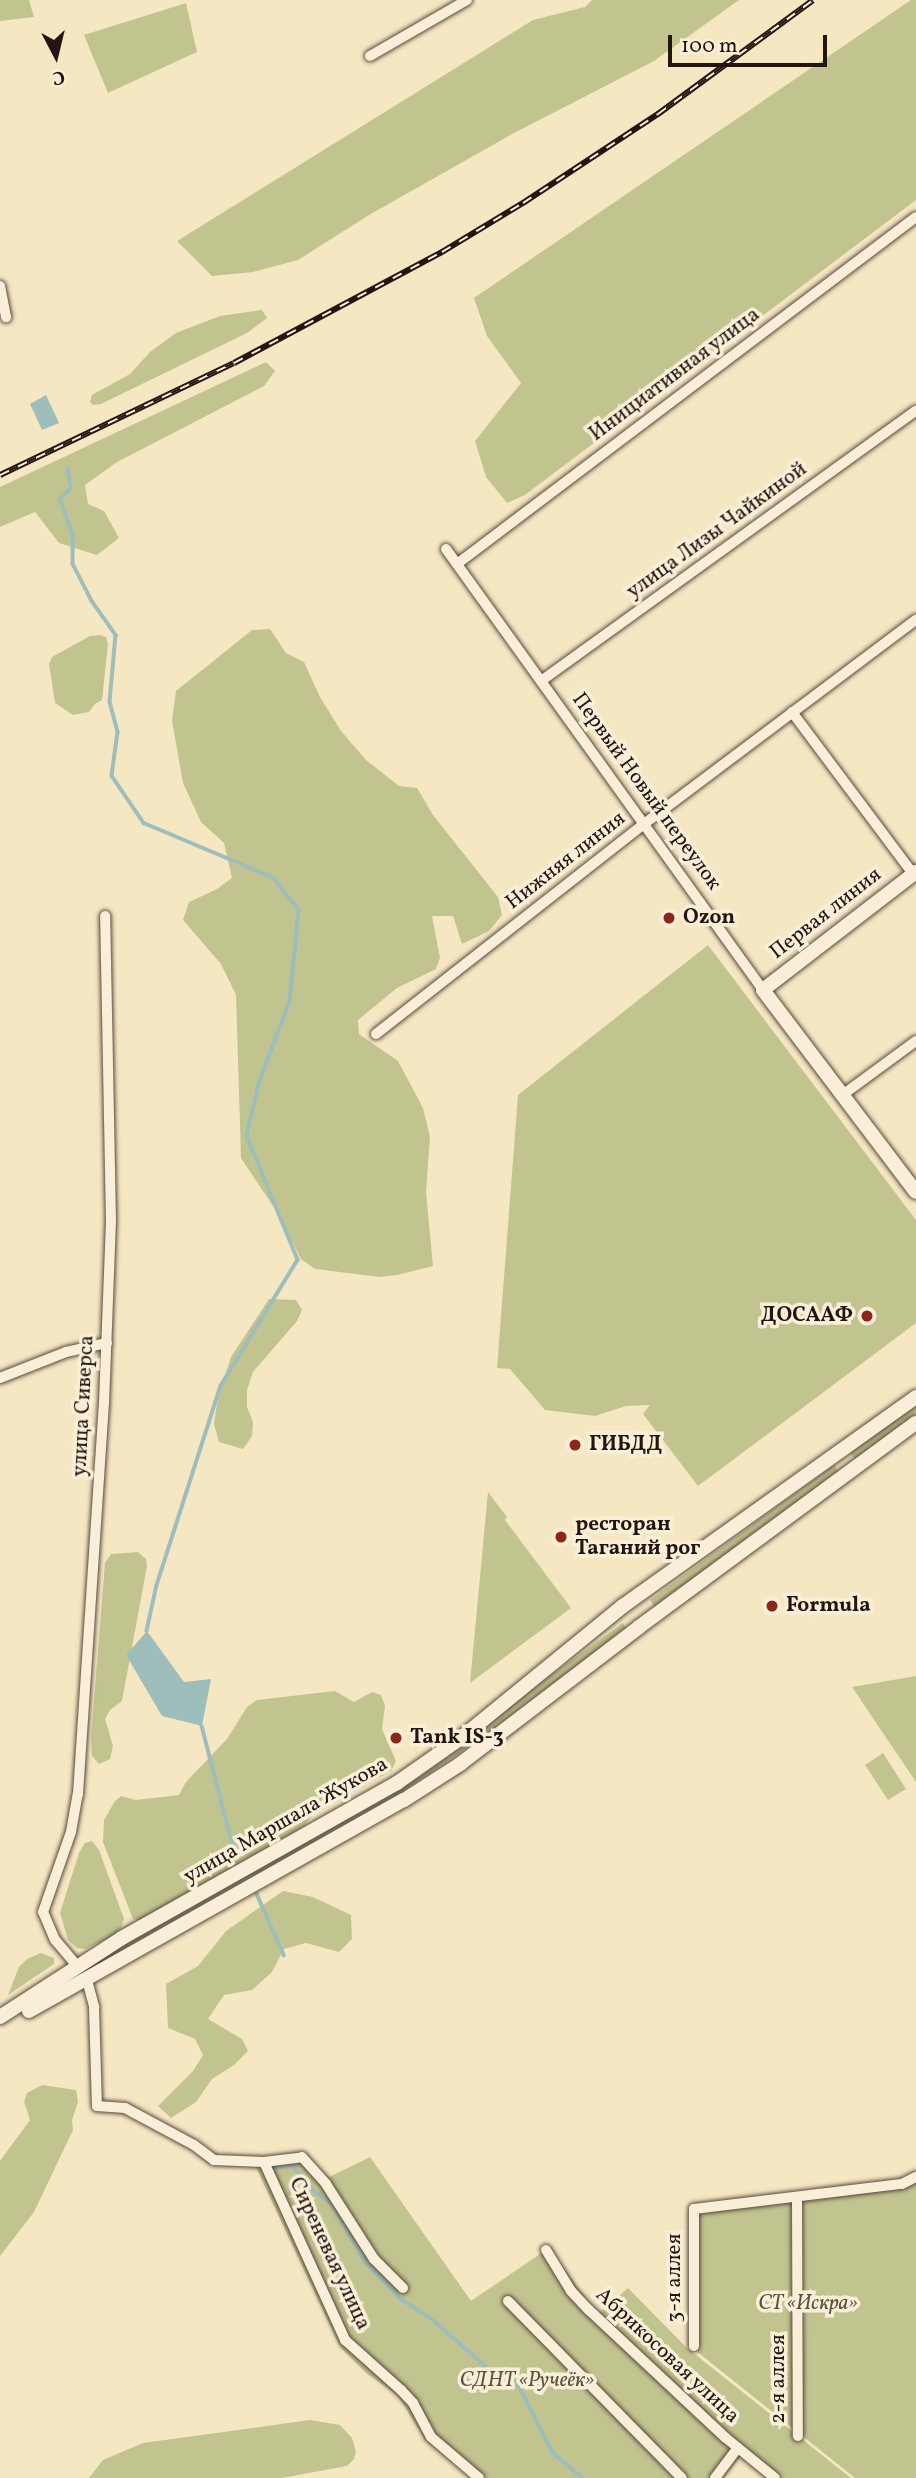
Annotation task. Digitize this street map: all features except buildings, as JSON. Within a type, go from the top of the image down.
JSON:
[{"type":"main road","name":"Первая линия","points":[[763,990],[914,873]]},
{"type":"main road","name":"Первый Новый переулок","points":[[763,990],[916,1192]]},
{"type":"main road","name":"улица Маршала Жукова","points":[[42,1998],[78,1966],[122,1938],[397,1783],[461,1738],[623,1606],[916,1397]]},
{"type":"main road","name":"улица Маршала Жукова","points":[[42,1998],[87,1980],[404,1800],[521,1719],[639,1627],[916,1423]]},
{"type":"main road","points":[[837,1453],[849,1472]]},
{"type":"main road","points":[[623,1606],[639,1627]]},
{"type":"main road","points":[[78,1966],[87,1980]]},
{"type":"main road","points":[[0,2017],[42,1998]]},
{"type":"main road","points":[[0,2026],[42,1998]]},
{"type":"street","points":[[370,56],[467,0]]},
{"type":"street","name":"Инициативная улица","points":[[457,564],[916,218]]},
{"type":"street","points":[[0,286],[6,317]]},
{"type":"street","name":"улица Лизы Чайкиной","points":[[541,681],[916,411]]},
{"type":"street","name":"Первый Новый переулок","points":[[446,549],[763,990]]},
{"type":"street","name":"Нижняя линия","points":[[376,1034],[644,824],[916,620]]},
{"type":"street","points":[[792,712],[914,873]]},
{"type":"street","name":"улица Сиверса","points":[[78,1966],[55,1940],[44,1920],[48,1892],[71,1832],[78,1794],[107,1343],[111,1221],[105,916]]},
{"type":"street","points":[[841,1096],[916,1041]]},
{"type":"street","points":[[0,1378],[74,1350],[107,1343]]},
{"type":"street","points":[[87,1980],[94,2007],[97,2106],[125,2108],[194,2145],[214,2160],[264,2162],[302,2157],[326,2184],[374,2259],[403,2288]]},
{"type":"street","name":"Сиреневая улица","points":[[264,2162],[345,2340],[413,2403],[431,2437],[479,2478]]},
{"type":"street","points":[[797,2197],[902,2184],[916,2178]]},
{"type":"street","name":"3-я аллея","points":[[694,2346],[694,2209],[797,2197]]},
{"type":"street","name":"2-я аллея","points":[[797,2197],[798,2436]]},
{"type":"street","name":"Абрикосовая улица","points":[[546,2250],[571,2291],[589,2310],[738,2448],[775,2478]]},
{"type":"street","points":[[508,2301],[682,2478]]},
{"type":"street","points":[[715,2478],[738,2448]]},
{"type":"green space","points":[[0,0],[29,0],[34,17],[0,21]]},
{"type":"green space","points":[[592,0],[739,0],[654,61],[514,133],[369,215],[298,260],[253,272],[212,276],[177,241],[533,20],[585,7]]},
{"type":"green space","points":[[911,0],[916,0],[916,200],[525,495],[507,503],[486,477],[475,441],[521,383],[487,336],[474,298]]},
{"type":"green space","points":[[186,3],[197,52],[108,93],[84,35]]},
{"type":"green space","points":[[262,310],[267,318],[247,333],[101,404],[93,405],[90,402],[92,395],[130,374],[150,352],[176,333],[220,316]]},
{"type":"green space","points":[[266,362],[275,371],[264,386],[117,462],[85,485],[88,504],[104,511],[119,538],[97,555],[59,543],[35,512],[0,527],[0,487]]},
{"type":"green space","points":[[270,629],[286,653],[304,662],[320,697],[341,731],[366,760],[399,786],[417,788],[433,815],[498,897],[502,915],[489,931],[462,944],[453,916],[432,916],[440,958],[436,969],[397,988],[358,1020],[359,1034],[398,1061],[423,1108],[430,1137],[426,1192],[433,1266],[397,1275],[380,1277],[315,1269],[301,1259],[279,1215],[241,1158],[236,995],[221,964],[183,920],[189,902],[217,889],[232,878],[224,843],[201,822],[183,783],[172,721],[176,691],[252,630]]},
{"type":"green space","points":[[90,636],[106,637],[108,644],[102,700],[89,712],[73,715],[55,703],[49,664],[52,657]]},
{"type":"green space","points":[[708,945],[916,1220],[916,1323],[698,1486],[643,1414],[650,1405],[626,1406],[595,1416],[545,1410],[510,1369],[497,1368],[518,1095]]},
{"type":"green space","points":[[269,1299],[296,1300],[302,1310],[297,1321],[253,1372],[247,1390],[247,1407],[253,1422],[252,1436],[243,1449],[219,1442],[214,1424],[218,1397],[231,1357]]},
{"type":"green space","points":[[916,1403],[916,1418],[857,1462],[849,1451]]},
{"type":"green space","points":[[834,1465],[840,1474],[656,1609],[650,1600]]},
{"type":"green space","points":[[488,1492],[507,1517],[505,1520],[571,1608],[470,1683]]},
{"type":"green space","points":[[138,1552],[146,1559],[147,1566],[122,1701],[110,1710],[105,1719],[113,1746],[110,1759],[99,1764],[92,1756],[91,1738],[105,1563],[111,1554]]},
{"type":"green space","points":[[623,1623],[627,1630],[454,1757],[397,1794],[102,1961],[100,1954],[448,1749]]},
{"type":"green space","points":[[916,1676],[916,1782],[852,1687]]},
{"type":"green space","points":[[335,1691],[354,1702],[372,1692],[381,1695],[385,1706],[382,1729],[396,1761],[391,1771],[313,1815],[303,1827],[140,1920],[133,1919],[103,1842],[104,1820],[115,1801],[121,1796],[136,1800],[179,1795],[186,1782],[227,1739],[247,1707],[257,1700]]},
{"type":"green space","points":[[883,1753],[906,1789],[888,1800],[865,1765]]},
{"type":"green space","points":[[92,1841],[99,1850],[124,1919],[120,1930],[111,1937],[85,1949],[77,1948],[68,1940],[60,1913],[79,1853],[85,1843]]},
{"type":"green space","points":[[283,1891],[313,1897],[351,1915],[352,1939],[339,1952],[306,1943],[284,1949],[272,1972],[252,1990],[224,1995],[208,2019],[242,2039],[248,2051],[234,2065],[212,2079],[196,2102],[171,2118],[158,2106],[193,2071],[203,2055],[195,2039],[168,2028],[166,1984],[198,1966],[226,1931]]},
{"type":"green space","points":[[41,1953],[54,1958],[54,1964],[8,1995],[19,1967],[27,1959]]},
{"type":"green space","points":[[42,2085],[76,2090],[78,2102],[72,2120],[73,2130],[34,2212],[0,2256],[0,2161],[30,2120],[24,2102],[27,2093]]},
{"type":"green space","name":"СДНТ «Ручеёк»","points":[[297,2155],[321,2181],[370,2157],[471,2301],[549,2248],[598,2314],[628,2288],[687,2348],[851,2478],[773,2478],[743,2453],[724,2478],[472,2478],[425,2440],[398,2396],[366,2373],[340,2347],[253,2161]]},
{"type":"green space","name":"СТ «Искра»","points":[[916,2178],[916,2478],[855,2478],[690,2346],[689,2212],[895,2185]]},
{"type":"green space","points":[[310,2420],[340,2425],[352,2438],[356,2452],[354,2459],[347,2466],[282,2478],[89,2478],[103,2460],[143,2443]]},
{"type":"water","points":[[46,395],[59,423],[42,430],[30,404]]},
{"type":"water","points":[[147,1631],[184,1682],[211,1679],[202,1726],[162,1716],[126,1655]]},
{"type":"waterway","points":[[68,469],[71,489],[60,499],[73,534],[73,564],[92,601],[116,635],[110,702],[118,732],[112,776],[144,823],[274,878],[299,910],[290,1001],[259,1084],[247,1136],[298,1260],[221,1386],[157,1585],[147,1631]]},
{"type":"waterway","points":[[202,1726],[234,1850]]},
{"type":"waterway","points":[[257,1894],[284,1955]]},
{"type":"waterway","points":[[270,2168],[292,2165],[314,2191],[333,2204],[364,2260],[401,2299],[433,2320],[491,2371],[501,2372],[518,2384],[553,2453],[583,2478]]},
{"type":"railway","points":[[0,475],[234,363],[442,252],[523,203],[658,114],[813,0]]},
{"type":"place","name":"Ozon","points":[[669,918]]},
{"type":"place","name":"ДОСААФ","points":[[867,1316]]},
{"type":"place","name":"ГИБДД","points":[[575,1445]]},
{"type":"place","name":"ресторан Таганий рог","points":[[561,1537]]},
{"type":"place","name":"Formula","points":[[772,1606]]},
{"type":"place","name":"Tank IS-3","points":[[396,1738]]}]
